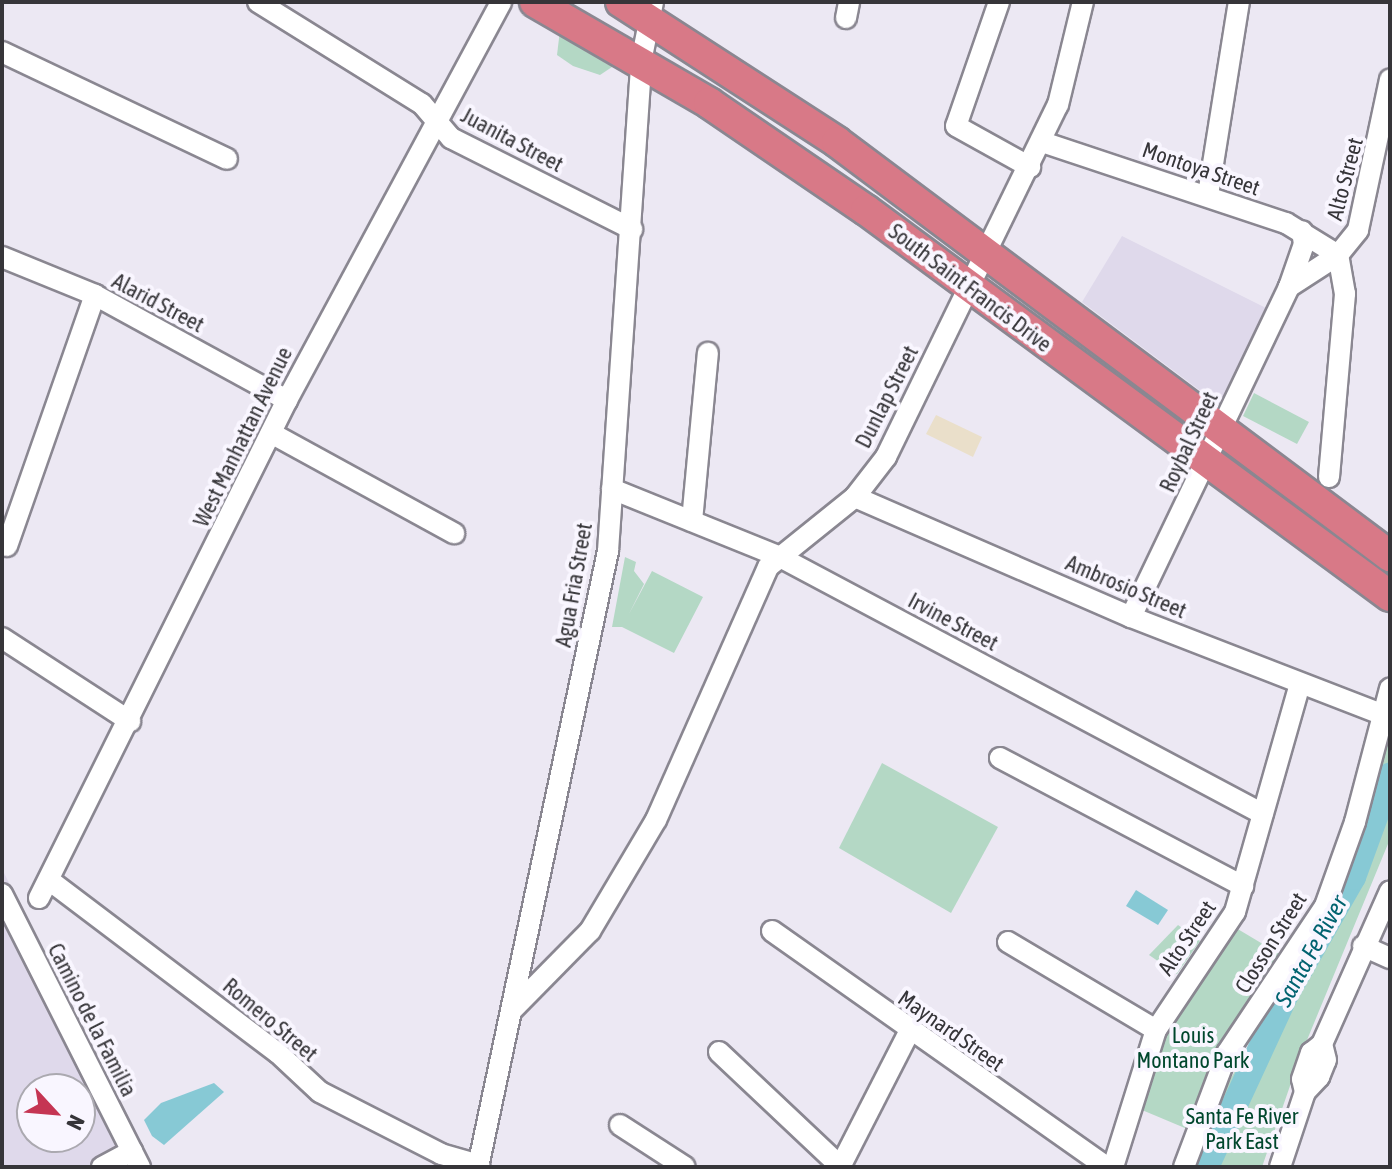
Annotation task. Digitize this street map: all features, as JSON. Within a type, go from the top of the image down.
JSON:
[{"type":"highway","name":"South Saint Francis Drive","points":[[535,2],[641,62],[854,202],[1206,464],[1390,596]]},
{"type":"highway","name":"South Saint Francis Drive","points":[[621,2],[652,10],[794,112],[1390,556]]},
{"type":"street","name":"Juanita Street","points":[[258,2],[422,104],[434,122],[451,138],[632,229]]},
{"type":"street","name":"West Manhattan Avenue","points":[[44,889],[287,400],[501,2]]},
{"type":"street","points":[[999,2],[956,126],[1030,167]]},
{"type":"street","name":"Dunlap Street","points":[[513,1009],[590,931],[649,832],[757,586],[778,556],[855,497],[886,457],[967,287],[1042,142],[1073,57],[1083,2]]},
{"type":"street","points":[[1208,195],[1239,2]]},
{"type":"street","name":"Agua Fria Street","points":[[479,1166],[608,551],[641,62],[652,10]]},
{"type":"street","points":[[2,52],[227,159]]},
{"type":"street","name":"Alto Street","points":[[1338,255],[1358,230],[1390,79]]},
{"type":"street","name":"Montoya Street","points":[[1042,142],[1208,195],[1302,231],[1338,255]]},
{"type":"street","name":"Roybal Street","points":[[1131,617],[1289,287],[1304,244],[1302,231]]},
{"type":"street","points":[[1289,287],[1338,255],[1345,294],[1329,477]]},
{"type":"street","name":"Alarid Street","points":[[2,257],[95,295],[287,400]]},
{"type":"street","points":[[7,546],[95,295]]},
{"type":"street","points":[[692,521],[708,353]]},
{"type":"street","points":[[271,433],[454,533]]},
{"type":"street","name":"Irvine Street","points":[[612,489],[778,556],[1263,814]]},
{"type":"street","name":"Ambrosio Street","points":[[855,497],[1131,617],[1381,714]]},
{"type":"street","points":[[2,638],[130,721]]},
{"type":"street","name":"Alto Street","points":[[1113,1167],[1156,1030],[1235,912],[1300,684]]},
{"type":"street","name":"Closson Street","points":[[1184,1167],[1227,1053],[1325,906],[1355,822],[1390,689]]},
{"type":"street","points":[[1000,758],[1243,886]]},
{"type":"street","name":"Romero Street","points":[[44,889],[278,1053],[320,1092],[441,1154],[479,1166]]},
{"type":"street","points":[[1280,1167],[1305,1092],[1317,1084],[1326,1060],[1322,1044],[1390,891]]},
{"type":"street","name":"Camino de la Familia","points":[[2,894],[7,918],[136,1159]]},
{"type":"street","name":"Maynard Street","points":[[772,931],[909,1032],[1106,1167]]},
{"type":"street","points":[[1008,942],[1156,1030]]},
{"type":"street","points":[[1363,946],[1390,958]]},
{"type":"street","points":[[719,1052],[841,1167],[909,1032]]},
{"type":"street","points":[[620,1125],[685,1167]]},
{"type":"street","points":[[102,1167],[136,1159]]},
{"type":"shaded area","points":[[1122,236],[1268,309],[1222,407],[1082,302]]},
{"type":"shaded area","points":[[936,415],[982,437],[973,457],[926,434]]},
{"type":"shaded area","points":[[2,869],[154,1167],[2,1167]]},
{"type":"green space","points":[[560,30],[615,65],[600,75],[573,66],[557,55]]},
{"type":"green space","points":[[1254,393],[1309,422],[1297,444],[1243,416]]},
{"type":"green space","points":[[625,557],[636,562],[634,571],[644,584],[629,614],[652,571],[703,597],[674,653],[622,627],[612,627]]},
{"type":"green space","name":"Santa Fe River Park East","points":[[1390,735],[1390,839],[1300,1057],[1262,1167],[1192,1167],[1225,1088],[1333,905]]},
{"type":"green space","points":[[882,763],[998,827],[951,913],[839,848]]},
{"type":"green space","points":[[1178,925],[1200,941],[1177,974],[1149,955]]},
{"type":"green space","name":"Louis Montano Park","points":[[1236,928],[1286,958],[1192,1131],[1142,1110],[1166,1035]]},
{"type":"water","points":[[1136,890],[1168,910],[1158,925],[1126,906]]},
{"type":"water","points":[[214,1083],[224,1092],[164,1145],[152,1136],[144,1120],[161,1103]]},
{"type":"waterway","name":"Santa Fe River","points":[[1206,1167],[1286,994],[1353,877],[1390,776]]}]
